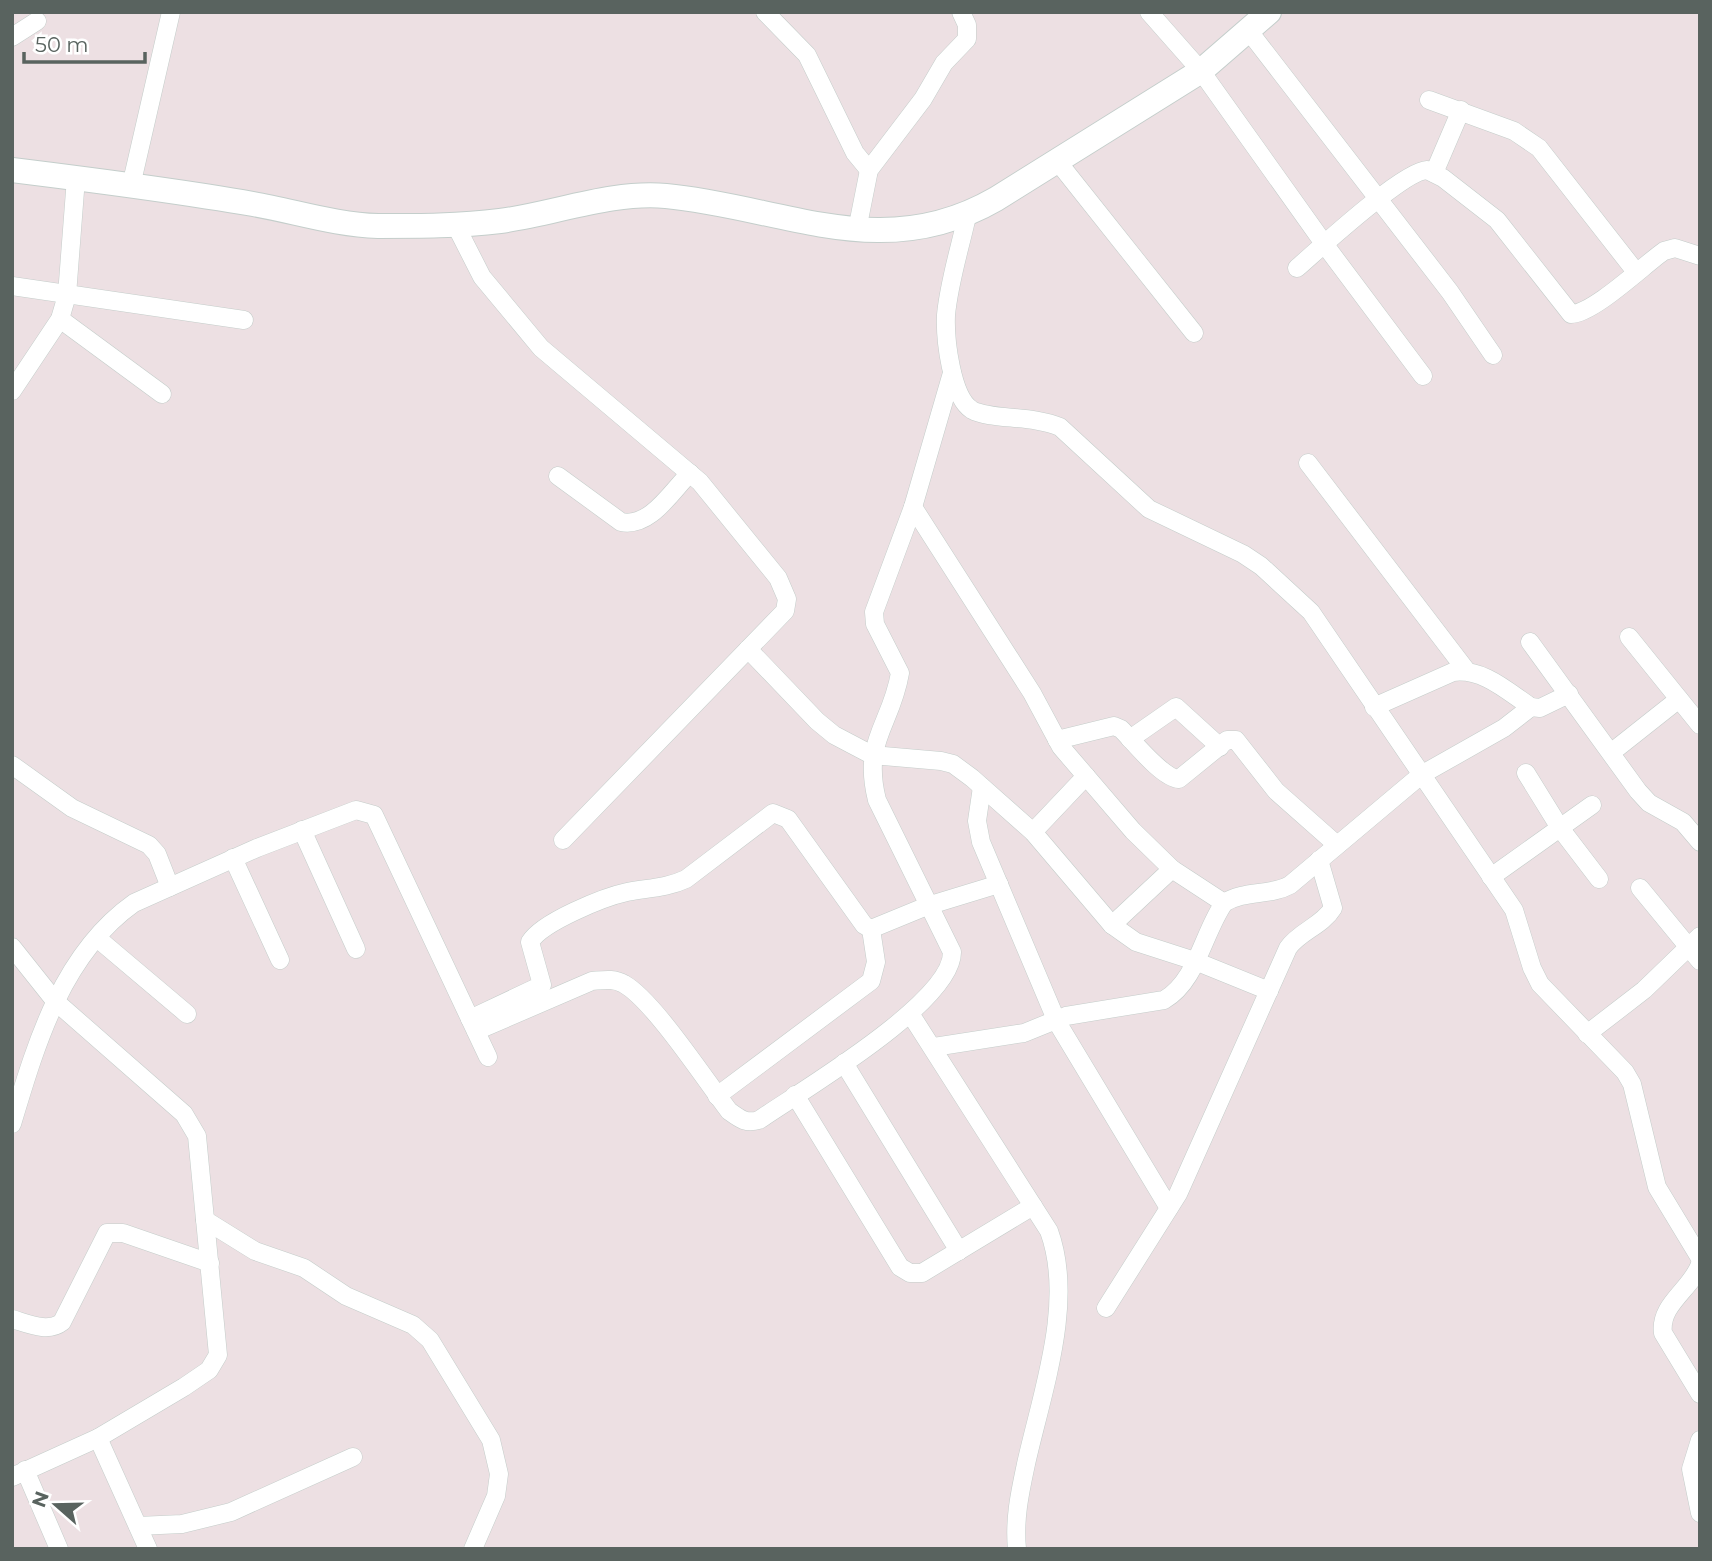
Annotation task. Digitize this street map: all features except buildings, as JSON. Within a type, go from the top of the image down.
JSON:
[{"type":"street","points":[[131,186],[171,12]]},
{"type":"street","points":[[765,12],[807,55],[856,153],[869,170]]},
{"type":"street","points":[[858,230],[869,170],[923,99],[943,63],[967,39],[967,25],[961,12]]},
{"type":"street","points":[[1149,12],[1201,71],[1325,245],[1423,376]]},
{"type":"street","points":[[12,170],[131,186],[375,226],[500,221],[622,198],[664,196],[727,205],[825,228],[891,231],[967,216],[1201,71],[1269,12]]},
{"type":"street","points":[[12,37],[37,21]]},
{"type":"street","points":[[1248,30],[1450,292],[1493,355]]},
{"type":"street","points":[[1429,100],[1514,131],[1539,148],[1636,272]]},
{"type":"street","points":[[1434,173],[1461,110]]},
{"type":"street","points":[[1058,162],[1195,333]]},
{"type":"street","points":[[1297,268],[1378,201],[1420,171],[1434,173],[1497,220],[1571,314],[1578,314],[1594,304],[1664,251],[1675,248],[1700,257]]},
{"type":"street","points":[[12,391],[60,319],[67,295],[76,178]]},
{"type":"street","points":[[967,216],[946,318],[952,373],[961,399],[971,409],[1044,420],[1060,427],[1149,509],[1261,566],[1311,612],[1514,910],[1532,968],[1540,984],[1625,1072],[1632,1084],[1657,1187],[1700,1258]]},
{"type":"street","points":[[455,224],[482,277],[541,348],[661,452],[690,473],[778,578],[787,599],[785,611],[563,840]]},
{"type":"street","points":[[12,286],[244,320]]},
{"type":"street","points":[[60,319],[162,394]]},
{"type":"street","points":[[473,1025],[592,981],[613,979],[634,991],[649,1007],[729,1111],[741,1121],[751,1123],[844,1063],[911,1014],[952,963],[952,952],[877,800],[871,776],[872,755],[900,673],[875,624],[874,612],[913,507],[952,373]]},
{"type":"street","points":[[1308,463],[1466,670]]},
{"type":"street","points":[[558,476],[621,522],[633,524],[645,520],[690,473]]},
{"type":"street","points":[[913,507],[1032,693],[1057,740],[1133,831],[1172,869],[1224,903]]},
{"type":"street","points":[[1629,637],[1700,725]]},
{"type":"street","points":[[1531,642],[1649,803],[1677,817],[1700,842]]},
{"type":"street","points":[[748,649],[817,721],[872,755],[953,764],[1033,832],[1112,925],[1136,942],[1195,961],[1269,991]]},
{"type":"street","points":[[1374,707],[1453,672],[1466,670],[1482,675],[1531,707],[1540,708],[1569,694]]},
{"type":"street","points":[[1612,752],[1679,699]]},
{"type":"street","points":[[1130,739],[1176,707],[1220,747]]},
{"type":"street","points":[[934,1047],[1024,1033],[1073,1015],[1164,1000],[1174,994],[1185,981],[1224,903],[1232,898],[1282,889],[1421,775],[1504,728],[1531,707]]},
{"type":"street","points":[[1057,740],[1100,727],[1114,726],[1172,778],[1185,776],[1227,740],[1242,743],[1276,791],[1337,845]]},
{"type":"street","points":[[12,765],[72,808],[149,845],[157,854],[170,887]]},
{"type":"street","points":[[1526,773],[1560,828],[1600,879]]},
{"type":"street","points":[[1033,832],[1086,776]]},
{"type":"street","points":[[982,787],[978,831],[1057,1022],[1169,1208]]},
{"type":"street","points":[[1492,877],[1592,805]]},
{"type":"street","points":[[12,1124],[55,1001],[70,972],[97,938],[127,908],[233,858],[356,810],[374,815],[488,1056]]},
{"type":"street","points":[[473,1025],[542,985],[530,942],[545,926],[623,892],[673,885],[773,813],[788,819],[864,925],[871,929]]},
{"type":"street","points":[[302,831],[356,948]]},
{"type":"street","points":[[233,858],[280,960]]},
{"type":"street","points":[[1106,1308],[1169,1208],[1293,940],[1328,917],[1333,908],[1319,860]]},
{"type":"street","points":[[1112,925],[1172,869]]},
{"type":"street","points":[[871,929],[927,906],[999,884]]},
{"type":"street","points":[[1587,1034],[1696,948],[1640,888]]},
{"type":"street","points":[[718,1096],[871,981],[876,962],[871,929]]},
{"type":"street","points":[[97,938],[187,1014]]},
{"type":"street","points":[[12,947],[55,1001],[184,1114],[192,1125],[197,1136],[218,1354],[209,1370],[98,1438],[19,1474],[59,1549]]},
{"type":"street","points":[[911,1014],[1034,1206],[1049,1231],[1056,1251],[1059,1306],[1017,1510],[1017,1549]]},
{"type":"street","points":[[844,1063],[959,1251]]},
{"type":"street","points":[[795,1095],[900,1267],[910,1273],[922,1273],[1034,1206]]},
{"type":"street","points":[[205,1220],[255,1251],[304,1268],[345,1296],[413,1325],[430,1340],[491,1440],[499,1474],[496,1496],[473,1549]]},
{"type":"street","points":[[12,1319],[45,1328],[55,1328],[62,1322],[107,1233],[123,1233],[210,1263]]},
{"type":"street","points":[[1700,1264],[1695,1277],[1665,1312],[1662,1327],[1700,1394]]},
{"type":"street","points":[[98,1438],[148,1549]]},
{"type":"street","points":[[1700,1440],[1691,1469],[1700,1513]]},
{"type":"street","points":[[138,1526],[182,1524],[232,1512],[353,1457]]}]
